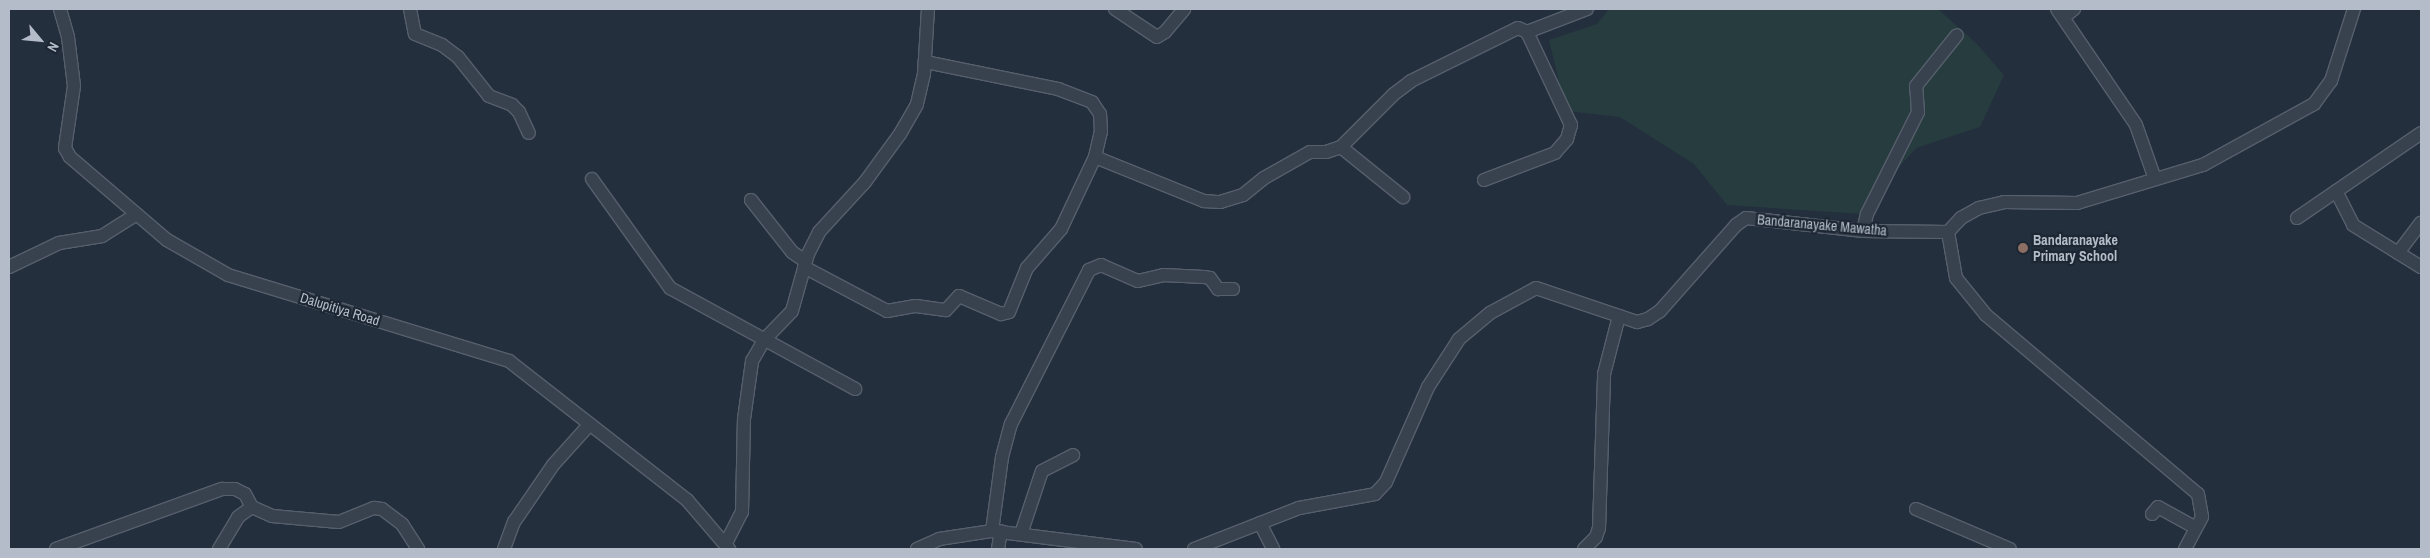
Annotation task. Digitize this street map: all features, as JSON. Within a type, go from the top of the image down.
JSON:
[{"type":"street","name":"Dalupitiya Road","points":[[60,9],[68,37],[74,86],[65,148],[70,157],[137,214],[190,256],[228,275],[509,361],[589,426],[687,500],[728,546]]},
{"type":"street","points":[[410,9],[415,34],[458,57],[489,96],[512,105],[519,112],[529,133]]},
{"type":"street","points":[[728,546],[742,512],[744,419],[752,361],[764,340],[792,311],[805,264],[819,232],[865,182],[900,134],[917,104],[925,62],[928,9]]},
{"type":"street","points":[[1115,9],[1157,37],[1165,32],[1184,9]]},
{"type":"street","points":[[1527,32],[1586,9]]},
{"type":"street","points":[[2074,9],[2060,13],[2136,125],[2155,179]]},
{"type":"street","points":[[2185,549],[2202,517],[2198,494],[1986,315],[1956,278],[1948,232],[1961,218],[1979,208],[2004,202],[2077,203],[2203,165],[2314,104],[2332,82],[2354,9]]},
{"type":"street","points":[[1095,157],[1204,201],[1220,202],[1243,195],[1264,178],[1310,152],[1341,148],[1394,94],[1411,82],[1518,28],[1527,32],[1571,125],[1567,139],[1555,153],[1484,180]]},
{"type":"street","points":[[1864,231],[1867,214],[1918,112],[1916,86],[1957,35]]},
{"type":"street","points":[[752,200],[792,252],[805,264],[887,311],[916,306],[946,310],[959,296],[1001,314],[1009,312],[1027,268],[1061,229],[1072,210],[1095,157],[1101,132],[1100,114],[1084,97],[1058,89],[925,62]]},
{"type":"street","points":[[2297,218],[2421,133]]},
{"type":"street","points":[[1341,148],[1403,197]]},
{"type":"street","points":[[592,179],[670,288],[855,388]]},
{"type":"street","points":[[2336,191],[2353,224],[2421,267]]},
{"type":"street","points":[[9,267],[59,243],[102,236],[137,214]]},
{"type":"street","name":"Bandaranayake Mawatha","points":[[1194,549],[1299,508],[1375,494],[1386,482],[1428,387],[1459,339],[1490,312],[1536,288],[1637,322],[1648,319],[1660,311],[1736,225],[1746,218],[1864,231],[1948,232]]},
{"type":"street","points":[[2398,253],[2421,223]]},
{"type":"street","points":[[998,549],[997,531],[1002,457],[1011,424],[1089,270],[1101,265],[1138,281],[1163,276],[1204,277],[1210,278],[1218,289],[1233,289]]},
{"type":"street","points":[[1584,549],[1596,537],[1599,528],[1604,374],[1619,316]]},
{"type":"street","points":[[504,549],[514,522],[542,481],[589,426]]},
{"type":"street","points":[[1021,534],[1042,471],[1073,455]]},
{"type":"street","points":[[56,549],[222,489],[235,489],[245,494],[252,507],[272,516],[339,522],[374,508],[382,509],[402,524],[418,549]]},
{"type":"street","points":[[219,549],[238,517],[252,507]]},
{"type":"street","points":[[2152,514],[2158,507],[2196,528]]},
{"type":"street","points":[[1916,509],[2010,549]]},
{"type":"street","points":[[1260,523],[1273,549]]},
{"type":"street","points":[[917,549],[939,539],[997,531],[1021,534],[1064,545],[1136,549]]},
{"type":"green space","points":[[1609,9],[1938,9],[1976,43],[2004,75],[1980,127],[1916,148],[1870,200],[1863,214],[1727,205],[1694,164],[1620,117],[1566,111],[1549,40],[1597,24]]},
{"type":"place","name":"Bandaranayake Primary School","points":[[2023,248]]}]
